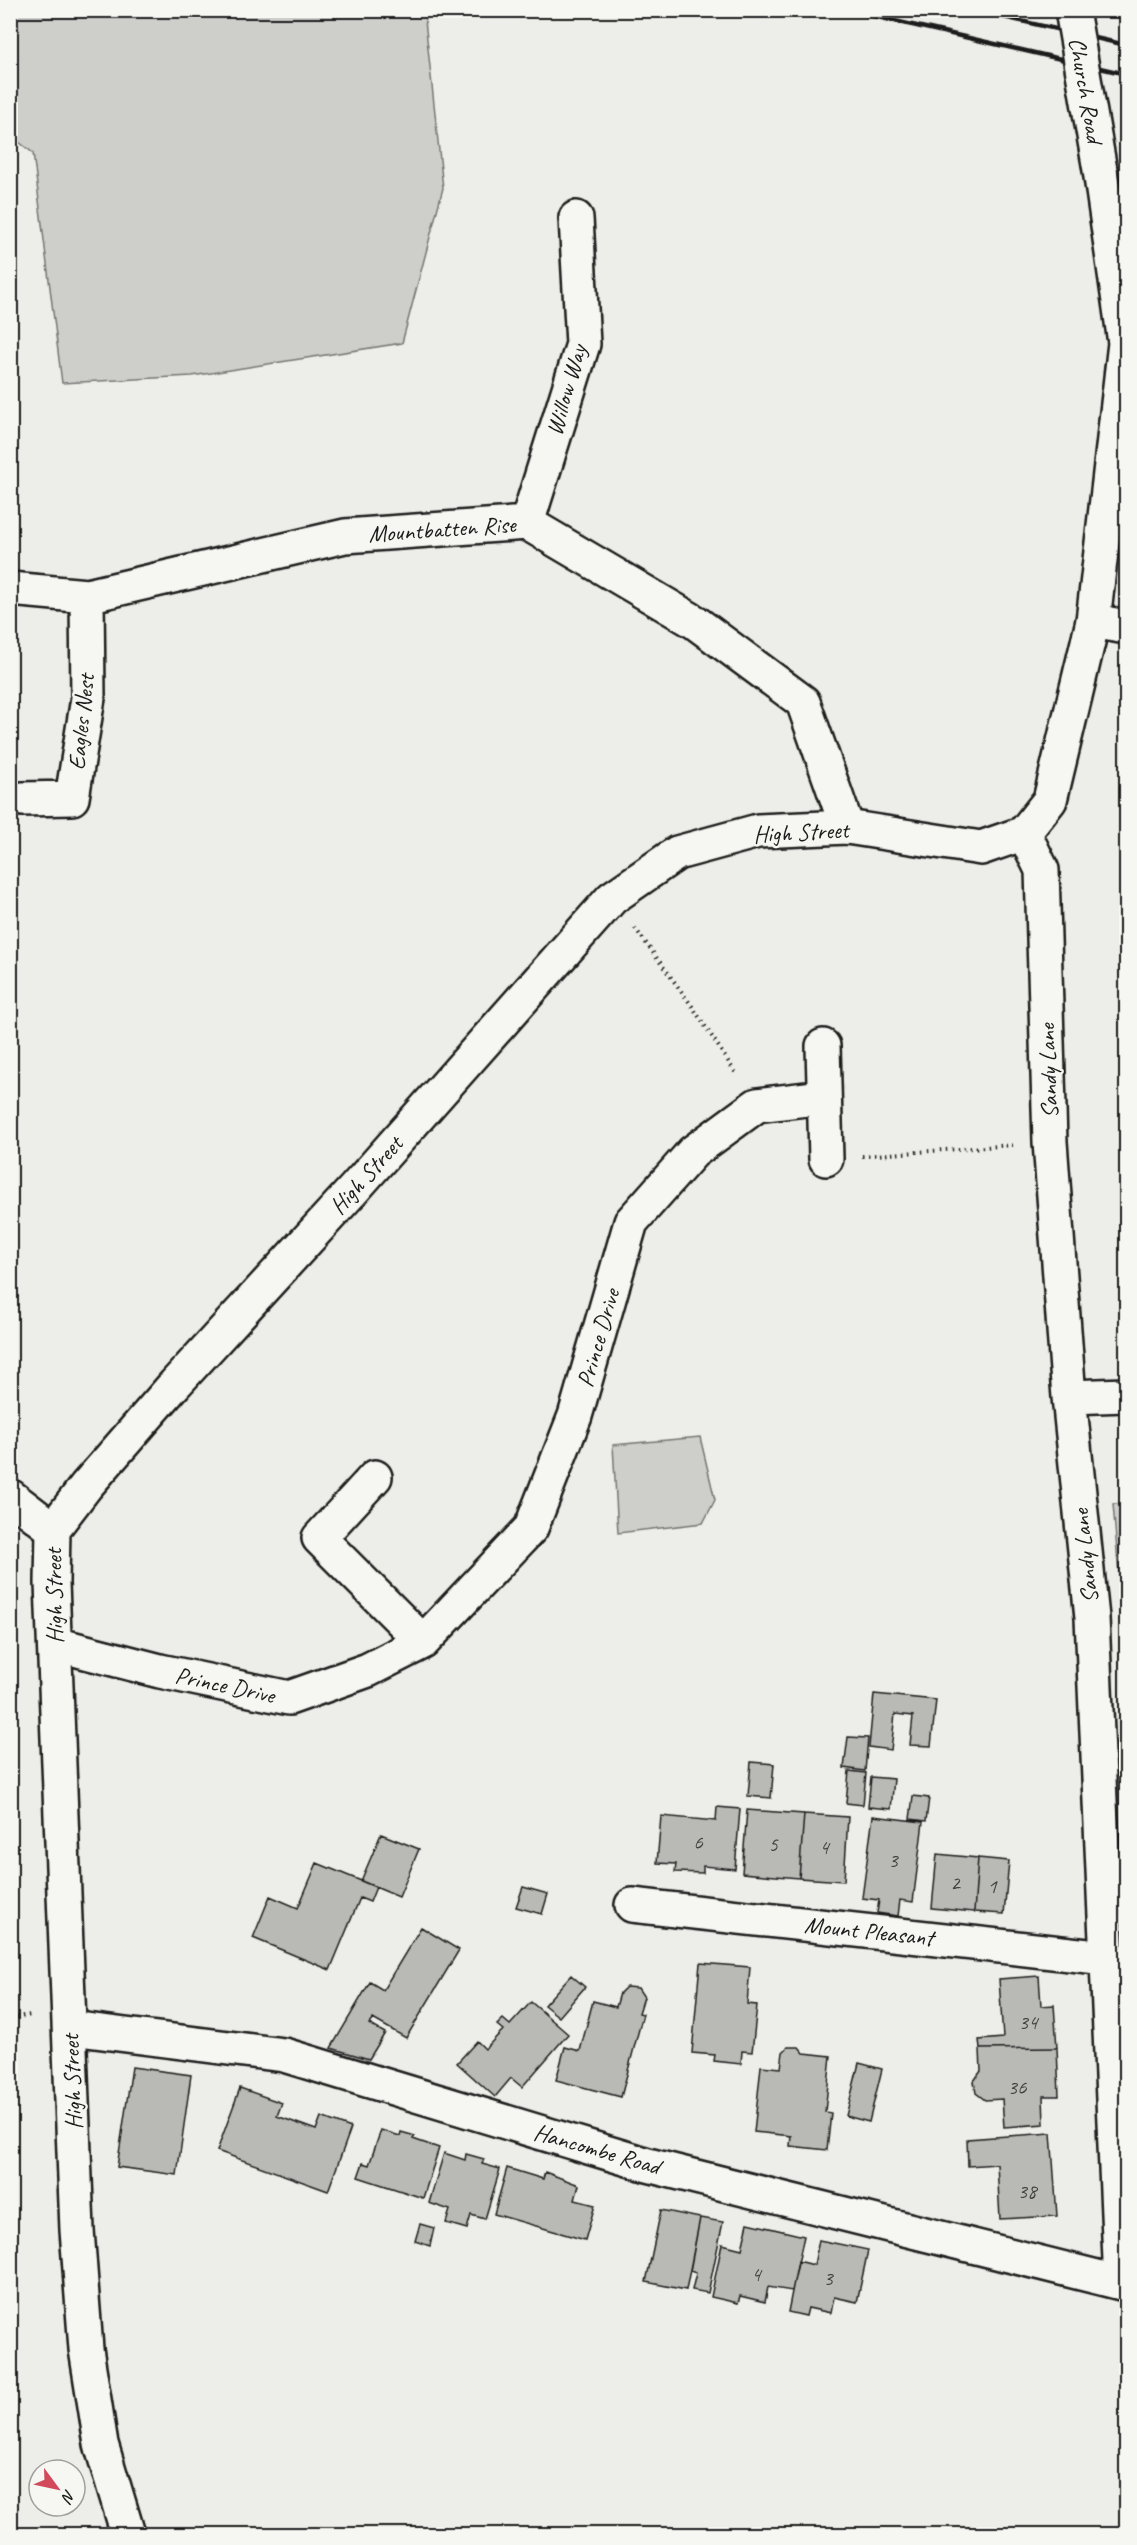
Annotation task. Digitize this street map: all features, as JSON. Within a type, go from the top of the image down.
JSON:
[{"type":"street","name":"Church Road","points":[[1072,10],[1100,171],[1125,342],[1093,621]]},
{"type":"street","name":"Willow Way","points":[[527,523],[582,344],[576,218]]},
{"type":"street","name":"Mountbatten Rise","points":[[10,589],[87,596],[345,536],[527,523],[695,622],[803,702],[847,827]]},
{"type":"street","name":"Eagles Nest","points":[[22,799],[72,798],[88,698],[87,596]]},
{"type":"street","points":[[1024,833],[1050,800],[1093,621],[1126,627]]},
{"type":"street","name":"High Street","points":[[128,2535],[102,2444],[86,2349],[77,2230],[52,1582],[53,1529],[86,1486],[175,1384],[355,1188],[612,898],[677,853],[758,831],[847,827],[981,848],[1024,833]]},
{"type":"street","name":"Sandy Lane","points":[[1024,833],[1042,870],[1050,1142],[1069,1397],[1091,1609],[1106,1958],[1115,2101],[1121,2283]]},
{"type":"street","points":[[823,1046],[826,1159]]},
{"type":"street","name":"Prince Drive","points":[[55,1644],[160,1671],[289,1698],[368,1670],[423,1642],[531,1528],[575,1416],[631,1222],[693,1152],[757,1105],[823,1097]]},
{"type":"street","points":[[1069,1397],[1126,1395]]},
{"type":"street","points":[[375,1477],[319,1538],[423,1642]]},
{"type":"street","points":[[10,1496],[53,1529]]},
{"type":"street","name":"Mount Pleasant","points":[[632,1905],[1106,1958]]},
{"type":"street","name":"Hancombe Road","points":[[71,2028],[284,2055],[648,2165],[1121,2283]]},
{"type":"path","points":[[612,898],[692,1006],[757,1105]]},
{"type":"path","points":[[826,1159],[1050,1142]]},
{"type":"shaded area","points":[[10,11],[424,11],[443,188],[402,343],[192,376],[62,383],[33,153],[11,136]]},
{"type":"shaded area","points":[[700,1437],[715,1500],[703,1523],[618,1533],[613,1445]]},
{"type":"shaded area","points":[[1126,1503],[1126,1601],[1120,1587],[1113,1504]]},
{"type":"building","points":[[874,1694],[936,1700],[931,1746],[910,1745],[913,1716],[895,1714],[891,1750],[869,1747]]},
{"type":"building","points":[[848,1737],[868,1738],[865,1771],[844,1768]]},
{"type":"building","points":[[751,1762],[774,1764],[771,1798],[748,1796]]},
{"type":"building","points":[[849,1771],[866,1773],[863,1805],[846,1803]]},
{"type":"building","points":[[871,1777],[894,1779],[891,1809],[868,1807]]},
{"type":"building","points":[[913,1796],[929,1798],[926,1821],[910,1819]]},
{"type":"building","points":[[717,1807],[740,1809],[735,1869],[703,1866],[703,1873],[675,1872],[676,1864],[657,1863],[661,1816],[716,1821]]},
{"type":"building","points":[[747,1810],[804,1814],[799,1878],[742,1873]]},
{"type":"building","points":[[804,1814],[848,1817],[844,1881],[799,1878]]},
{"type":"building","points":[[873,1816],[923,1822],[913,1902],[900,1900],[898,1916],[877,1913],[879,1900],[862,1898]]},
{"type":"building","points":[[381,1834],[419,1849],[399,1897],[361,1881]]},
{"type":"building","points":[[937,1854],[978,1858],[974,1912],[932,1908]]},
{"type":"building","points":[[978,1858],[1009,1861],[1004,1914],[974,1912]]},
{"type":"building","points":[[317,1863],[376,1887],[370,1902],[360,1898],[330,1970],[253,1938],[270,1896],[298,1908]]},
{"type":"building","points":[[523,1887],[548,1894],[542,1914],[516,1907]]},
{"type":"building","points":[[421,1927],[459,1950],[406,2038],[373,2019],[369,2024],[385,2033],[369,2059],[331,2048],[370,1982],[383,1990]]},
{"type":"building","points":[[700,1963],[750,1967],[747,2004],[757,2005],[752,2052],[742,2051],[741,2064],[714,2061],[715,2055],[692,2053]]},
{"type":"building","points":[[571,1975],[585,1987],[559,2017],[544,2005]]},
{"type":"building","points":[[1039,1976],[1041,2006],[1054,2005],[1057,2048],[980,2049],[979,2040],[1003,2038],[999,1979]]},
{"type":"building","points":[[626,1987],[638,1988],[644,1997],[639,2013],[643,2014],[621,2097],[556,2080],[565,2047],[580,2051],[593,2001],[616,2007],[620,1993]]},
{"type":"building","points":[[531,2002],[568,2034],[522,2087],[511,2078],[495,2097],[457,2063],[477,2041],[485,2049],[503,2030],[497,2025],[503,2019],[510,2025]]},
{"type":"building","points":[[788,2047],[799,2047],[804,2053],[831,2056],[825,2112],[831,2113],[827,2150],[790,2146],[791,2136],[754,2132],[761,2066],[781,2068],[783,2052]]},
{"type":"building","points":[[1057,2048],[1059,2096],[1043,2096],[1044,2124],[1004,2127],[1002,2099],[985,2100],[976,2093],[974,2081],[981,2071],[980,2049]]},
{"type":"building","points":[[859,2063],[882,2069],[869,2122],[846,2116]]},
{"type":"building","points":[[132,2067],[191,2075],[177,2175],[117,2167]]},
{"type":"building","points":[[240,2088],[282,2103],[277,2116],[316,2130],[321,2117],[351,2128],[328,2191],[217,2151]]},
{"type":"building","points":[[381,2130],[400,2136],[401,2132],[415,2136],[413,2139],[439,2148],[423,2198],[358,2177],[363,2163],[369,2165]]},
{"type":"building","points":[[1051,2133],[1057,2216],[1000,2219],[997,2164],[968,2166],[967,2139]]},
{"type":"building","points":[[444,2153],[465,2160],[466,2154],[484,2159],[482,2164],[500,2169],[485,2219],[471,2215],[467,2229],[446,2223],[450,2210],[429,2203]]},
{"type":"building","points":[[507,2168],[543,2179],[545,2172],[579,2185],[575,2200],[595,2205],[585,2240],[494,2214]]},
{"type":"building","points":[[661,2210],[700,2218],[686,2290],[646,2282]]},
{"type":"building","points":[[700,2218],[723,2222],[708,2293],[692,2290],[696,2273],[690,2271]]},
{"type":"building","points":[[748,2223],[804,2236],[792,2291],[768,2287],[765,2302],[740,2296],[738,2303],[711,2297],[722,2244],[742,2249]]},
{"type":"building","points":[[420,2224],[434,2228],[430,2246],[415,2241]]},
{"type":"building","points":[[819,2240],[868,2250],[857,2302],[834,2297],[831,2313],[808,2308],[806,2316],[788,2312],[798,2261],[814,2265]]},
{"type":"railway","points":[[847,10],[1126,74]]},
{"type":"railway","points":[[973,10],[1126,45]]}]
